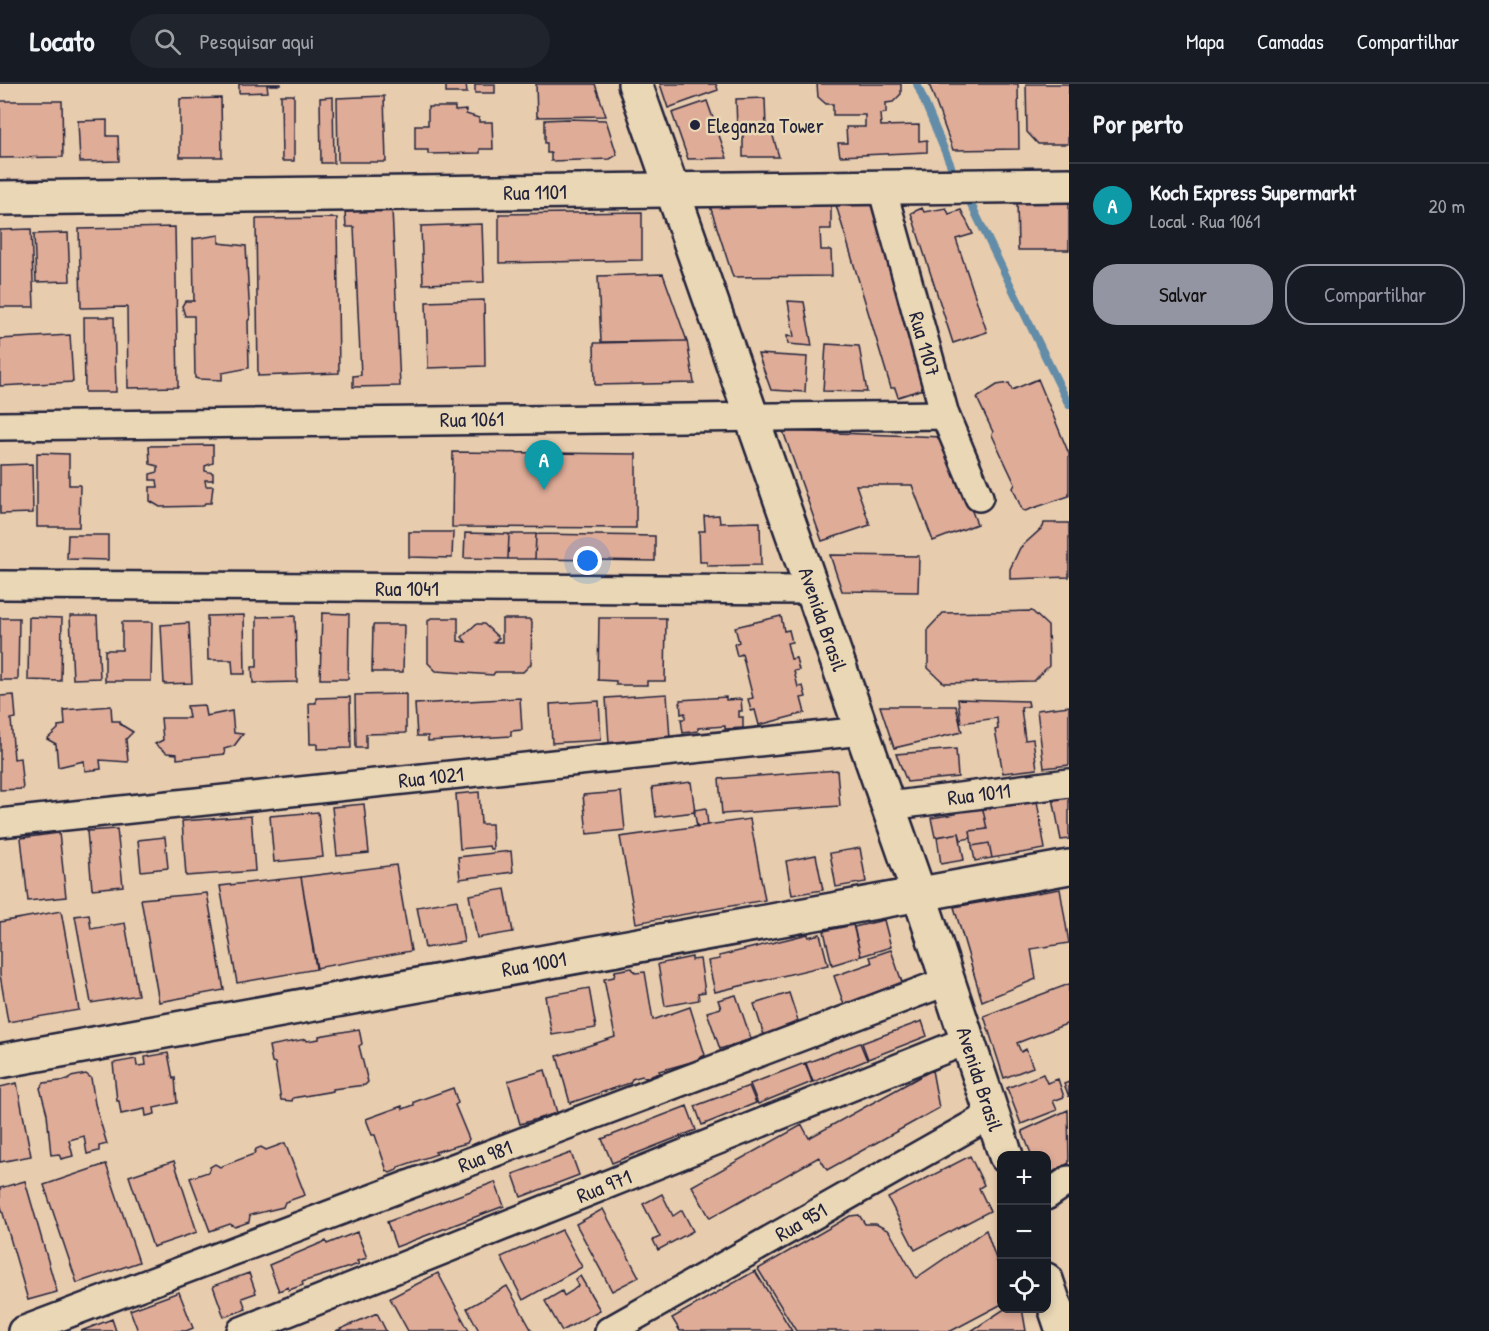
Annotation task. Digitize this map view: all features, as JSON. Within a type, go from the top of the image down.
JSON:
[{"type":"street","name":"Avenida Brasil","points":[[635,84],[889,806],[1004,1151]]},
{"type":"street","name":"Rua 1101","points":[[0,198],[1069,185]]},
{"type":"street","name":"Rua 1107","points":[[882,188],[945,415],[979,497]]},
{"type":"street","name":"Rua 1061","points":[[0,426],[945,415]]},
{"type":"street","name":"Rua 1041","points":[[0,585],[813,590]]},
{"type":"street","name":"Rua 1021","points":[[0,823],[862,731]]},
{"type":"street","name":"Rua 1011","points":[[889,806],[1069,783]]},
{"type":"street","name":"Rua 1001","points":[[0,1061],[1069,867]]},
{"type":"street","name":"Rua 981","points":[[22,1331],[948,981]]},
{"type":"street","name":"Rua 971","points":[[241,1331],[968,1040]]},
{"type":"street","name":"Rua 951","points":[[609,1331],[992,1114]]},
{"type":"street","points":[[1051,1193],[1069,1180]]},
{"type":"street","points":[[1051,1293],[1063,1331]]},
{"type":"building","points":[[239,84],[281,85],[267,85],[268,92],[239,93]]},
{"type":"building","points":[[446,84],[466,84],[467,93],[446,93]]},
{"type":"building","points":[[475,84],[495,84],[495,93],[475,93]]},
{"type":"building","points":[[536,84],[595,84],[606,116],[537,117]]},
{"type":"building","points":[[660,84],[716,84],[718,90],[668,108]]},
{"type":"building","points":[[817,84],[901,84],[901,94],[893,102],[886,103],[886,113],[880,114],[881,126],[919,125],[919,141],[927,140],[927,152],[840,156],[838,143],[847,143],[846,127],[865,127],[865,115],[833,115],[833,104],[826,104],[818,97]]},
{"type":"building","points":[[929,84],[1018,84],[1019,149],[953,150]]},
{"type":"building","points":[[1026,84],[1069,84],[1068,144],[1038,144],[1027,132]]},
{"type":"building","points":[[281,95],[294,95],[294,161],[282,161]]},
{"type":"building","points":[[384,96],[386,162],[338,162],[337,98]]},
{"type":"building","points":[[333,97],[334,163],[321,163],[320,98]]},
{"type":"building","points":[[221,98],[222,157],[180,157],[180,99]]},
{"type":"building","points":[[765,98],[766,129],[771,129],[779,157],[743,157],[743,130],[737,130],[736,99]]},
{"type":"building","points":[[0,101],[62,101],[63,157],[0,158]]},
{"type":"building","name":"Eleganza Tower","points":[[707,101],[727,158],[688,159],[672,113]]},
{"type":"building","points":[[428,107],[455,107],[455,111],[466,110],[466,114],[479,118],[479,122],[492,122],[493,149],[480,149],[480,153],[428,154],[428,150],[415,150],[415,125],[428,125]]},
{"type":"building","points":[[107,120],[107,136],[118,136],[119,161],[80,162],[78,121]]},
{"type":"building","points":[[545,120],[606,120],[617,155],[610,159],[551,161],[551,153],[547,153],[547,143],[545,143]]},
{"type":"building","points":[[1017,199],[1069,199],[1069,250],[1018,250]]},
{"type":"building","points":[[831,205],[831,229],[820,229],[821,250],[831,250],[832,276],[733,277],[710,206]]},
{"type":"building","points":[[836,205],[872,205],[929,387],[898,397],[895,388],[891,388]]},
{"type":"building","points":[[922,208],[924,212],[946,208],[949,214],[961,210],[973,234],[956,239],[987,332],[953,343],[911,213]]},
{"type":"building","points":[[392,209],[400,386],[353,387],[353,376],[361,375],[354,227],[346,227],[345,212]]},
{"type":"building","points":[[642,212],[642,260],[499,263],[499,214]]},
{"type":"building","points":[[337,218],[339,373],[258,376],[256,219]]},
{"type":"building","points":[[482,224],[484,282],[423,284],[421,226]]},
{"type":"building","points":[[175,227],[178,387],[128,388],[127,307],[81,308],[79,229]]},
{"type":"building","points":[[31,229],[34,307],[0,307],[0,230]]},
{"type":"building","points":[[68,233],[70,281],[36,282],[34,234]]},
{"type":"building","points":[[219,235],[219,243],[246,246],[250,318],[248,321],[249,368],[222,373],[222,380],[198,379],[195,378],[194,316],[185,316],[182,306],[185,301],[194,301],[193,239]]},
{"type":"building","points":[[663,274],[687,341],[601,342],[598,276]]},
{"type":"building","points":[[484,300],[485,366],[428,368],[426,302]]},
{"type":"building","points":[[788,301],[804,302],[812,346],[788,344],[787,336],[794,337]]},
{"type":"building","points":[[84,317],[114,317],[116,392],[85,392]]},
{"type":"building","points":[[70,335],[73,382],[0,386],[0,339]]},
{"type":"building","points":[[687,341],[694,383],[595,385],[594,343]]},
{"type":"building","points":[[826,344],[859,346],[867,392],[823,391]]},
{"type":"building","points":[[758,354],[807,357],[805,392],[771,390]]},
{"type":"building","points":[[1038,379],[1069,454],[1069,496],[1025,511],[1022,510],[1013,488],[1015,484],[977,398],[997,385],[1009,383],[1012,390]]},
{"type":"building","points":[[783,431],[943,437],[977,524],[933,541],[912,485],[856,485],[870,525],[822,541]]},
{"type":"building","points":[[213,445],[213,463],[205,466],[205,471],[213,473],[213,480],[205,480],[206,486],[213,486],[211,503],[205,503],[203,506],[160,507],[150,501],[150,487],[158,487],[157,480],[150,480],[150,474],[158,472],[158,466],[150,464],[149,446]]},
{"type":"building","points":[[453,452],[636,454],[636,528],[452,527]]},
{"type":"building","points":[[37,453],[69,454],[69,485],[80,485],[79,527],[37,527]]},
{"type":"building","points":[[32,464],[33,513],[0,514],[0,465]]},
{"type":"building","points":[[719,515],[720,523],[760,522],[761,565],[707,566],[707,562],[700,562],[699,531],[705,531],[704,516]]},
{"type":"building","points":[[1044,523],[1069,523],[1069,577],[1010,579],[1010,569],[1020,548],[1043,527]]},
{"type":"building","points":[[409,532],[453,532],[452,558],[409,557]]},
{"type":"building","points":[[465,533],[509,534],[508,559],[464,558]]},
{"type":"building","points":[[509,534],[536,534],[535,559],[508,559]]},
{"type":"building","points":[[536,534],[655,536],[655,561],[535,559]]},
{"type":"building","points":[[68,535],[108,535],[108,560],[67,559]]},
{"type":"building","points":[[830,555],[919,556],[918,592],[842,591]]},
{"type":"building","points":[[1032,611],[1048,626],[1049,666],[1033,681],[944,683],[928,668],[928,629],[943,613]]},
{"type":"building","points":[[322,613],[349,614],[348,679],[320,679]]},
{"type":"building","points":[[244,615],[245,674],[233,674],[232,660],[208,660],[207,616]]},
{"type":"building","points":[[70,616],[97,616],[100,678],[73,679]]},
{"type":"building","points":[[295,616],[297,682],[253,683],[252,667],[257,667],[257,617]]},
{"type":"building","points":[[781,616],[784,631],[789,630],[792,642],[787,643],[791,659],[796,658],[799,670],[794,671],[798,687],[803,686],[806,697],[801,698],[805,713],[759,725],[755,710],[751,711],[748,699],[753,698],[742,654],[737,656],[734,644],[739,642],[735,627]]},
{"type":"building","points":[[29,617],[62,618],[61,681],[28,680]]},
{"type":"building","points":[[0,618],[19,618],[18,680],[0,680]]},
{"type":"building","points":[[431,618],[458,618],[458,641],[466,642],[462,637],[476,624],[484,624],[499,638],[494,642],[502,642],[502,619],[529,619],[532,622],[531,664],[523,672],[495,672],[493,675],[436,671],[428,663],[428,621]]},
{"type":"building","points":[[599,618],[666,618],[665,681],[647,681],[647,685],[616,685],[616,681],[598,680]]},
{"type":"building","points":[[122,622],[152,622],[151,681],[105,681],[105,650],[122,650]]},
{"type":"building","points":[[189,623],[192,683],[164,684],[161,625]]},
{"type":"building","points":[[373,625],[404,625],[403,672],[372,672]]},
{"type":"building","points":[[406,694],[406,733],[366,734],[366,748],[356,748],[355,695]]},
{"type":"building","points":[[667,694],[670,739],[609,743],[606,698]]},
{"type":"building","points":[[14,695],[16,718],[11,719],[14,759],[20,758],[23,789],[0,790],[0,696]]},
{"type":"building","points":[[350,697],[351,748],[317,749],[317,744],[310,744],[309,703],[316,703],[316,698]]},
{"type":"building","points":[[726,697],[726,700],[741,699],[742,711],[739,711],[739,717],[743,717],[743,728],[725,729],[725,726],[698,728],[698,731],[683,733],[681,719],[685,719],[685,713],[681,714],[680,700]]},
{"type":"building","points":[[520,698],[522,730],[511,731],[511,736],[428,741],[428,736],[417,736],[415,704]]},
{"type":"building","points":[[958,699],[1028,701],[1029,706],[1021,708],[1025,740],[1033,739],[1037,769],[1003,773],[995,730],[998,729],[997,718],[961,723]]},
{"type":"building","points":[[599,701],[601,740],[552,743],[550,704]]},
{"type":"building","points":[[204,705],[206,716],[232,711],[234,733],[243,734],[234,746],[224,749],[225,754],[177,759],[177,754],[167,753],[155,744],[163,740],[161,718],[189,718],[187,706]]},
{"type":"building","points":[[111,706],[112,721],[120,721],[120,724],[133,732],[126,739],[128,762],[100,760],[101,769],[85,771],[84,761],[58,767],[56,744],[47,739],[58,729],[58,726],[65,725],[64,710]]},
{"type":"building","points":[[880,706],[956,706],[962,732],[894,748]]},
{"type":"building","points":[[1069,706],[1069,765],[1044,768],[1037,710]]},
{"type":"building","points":[[956,749],[958,777],[907,782],[896,754]]},
{"type":"building","points":[[837,770],[840,806],[722,814],[719,779]]},
{"type":"building","points":[[691,782],[695,812],[656,817],[652,787]]},
{"type":"building","points":[[479,792],[481,824],[492,824],[493,849],[489,846],[460,849],[456,794]]},
{"type":"building","points":[[621,792],[625,830],[587,834],[583,795]]},
{"type":"building","points":[[1036,795],[1045,849],[992,858],[989,843],[972,846],[970,831],[987,829],[982,805]]},
{"type":"building","points":[[1069,796],[1069,839],[1061,840],[1053,798]]},
{"type":"building","points":[[364,804],[369,853],[337,856],[332,807]]},
{"type":"building","points":[[982,805],[987,829],[970,831],[971,838],[961,840],[959,833],[935,837],[931,818],[956,814],[955,808]]},
{"type":"building","points":[[706,808],[708,825],[697,827],[694,810]]},
{"type":"building","points":[[318,812],[323,857],[274,862],[270,816]]},
{"type":"building","points":[[251,816],[255,871],[186,876],[182,821]]},
{"type":"building","points":[[750,819],[765,900],[636,923],[620,837]]},
{"type":"building","points":[[117,829],[123,886],[92,889],[87,831]]},
{"type":"building","points":[[59,833],[66,897],[28,901],[21,838]]},
{"type":"building","points":[[959,833],[964,860],[941,864],[937,837]]},
{"type":"building","points":[[165,837],[168,868],[141,871],[138,840]]},
{"type":"building","points":[[989,843],[992,858],[975,861],[972,846]]},
{"type":"building","points":[[860,848],[866,882],[836,887],[830,853]]},
{"type":"building","points":[[511,851],[513,872],[460,879],[458,857]]},
{"type":"building","points":[[816,855],[823,890],[792,895],[786,861]]},
{"type":"building","points":[[396,865],[411,951],[316,968],[301,877]]},
{"type":"building","points":[[301,877],[317,969],[237,983],[220,886]]},
{"type":"building","points":[[505,889],[513,932],[477,938],[469,895]]},
{"type":"building","points":[[1060,889],[1069,943],[1031,949],[1036,979],[982,1001],[954,907]]},
{"type":"building","points":[[207,893],[224,990],[159,1002],[141,899]]},
{"type":"building","points":[[457,900],[464,942],[425,948],[417,907]]},
{"type":"building","points":[[61,911],[79,1010],[8,1022],[0,975],[0,922]]},
{"type":"building","points":[[89,914],[91,929],[125,923],[138,995],[91,1003],[75,916]]},
{"type":"building","points":[[884,920],[891,947],[861,956],[854,927]]},
{"type":"building","points":[[853,925],[861,956],[832,965],[824,931]]},
{"type":"building","points":[[808,934],[808,937],[820,934],[828,965],[715,992],[708,961],[720,959],[719,956]]},
{"type":"building","points":[[891,950],[905,991],[846,1010],[834,976],[872,963],[870,957]]},
{"type":"building","points":[[692,957],[692,960],[700,959],[705,992],[698,993],[699,1000],[665,1006],[658,964]]},
{"type":"building","points":[[632,968],[635,973],[645,972],[653,1020],[690,1007],[705,1055],[695,1061],[659,1071],[660,1073],[645,1078],[642,1076],[632,1079],[630,1083],[570,1103],[557,1056],[615,1037],[604,979],[614,977],[615,971]]},
{"type":"building","points":[[1069,984],[1069,1023],[1017,1043],[1021,1052],[1026,1049],[1033,1067],[1004,1078],[984,1016]]},
{"type":"building","points":[[589,988],[596,1028],[552,1035],[545,996]]},
{"type":"building","points":[[789,993],[800,1027],[765,1038],[754,1004]]},
{"type":"building","points":[[736,995],[751,1039],[720,1049],[707,1012],[721,1008],[718,1000]]},
{"type":"building","points":[[922,1021],[927,1036],[868,1059],[862,1043]]},
{"type":"building","points":[[359,1029],[362,1044],[359,1046],[368,1082],[365,1085],[333,1089],[333,1091],[293,1098],[292,1101],[281,1100],[275,1063],[272,1062],[269,1046],[306,1039],[307,1041],[319,1039],[319,1036]]},
{"type":"building","points":[[860,1043],[867,1060],[813,1082],[806,1063]]},
{"type":"building","points":[[168,1053],[173,1079],[175,1078],[177,1103],[154,1108],[155,1114],[146,1116],[145,1109],[121,1114],[119,1101],[117,1101],[113,1063],[136,1059],[137,1066],[146,1065],[145,1057]]},
{"type":"building","points":[[805,1063],[812,1082],[758,1104],[750,1084]]},
{"type":"building","points":[[545,1070],[557,1113],[520,1124],[508,1081]]},
{"type":"building","points":[[932,1070],[939,1108],[827,1170],[819,1157],[710,1218],[692,1186],[802,1125],[809,1138]]},
{"type":"building","points":[[86,1074],[91,1078],[95,1104],[107,1144],[99,1146],[99,1151],[87,1154],[84,1136],[69,1140],[73,1156],[61,1159],[59,1154],[51,1155],[47,1114],[40,1088],[44,1083],[68,1080],[71,1077]]},
{"type":"building","points":[[1043,1074],[1047,1083],[1058,1079],[1064,1097],[1053,1101],[1057,1110],[1021,1124],[1007,1088]]},
{"type":"building","points":[[1069,1082],[1069,1097],[1064,1084]]},
{"type":"building","points":[[17,1083],[31,1156],[0,1162],[0,1087]]},
{"type":"building","points":[[749,1086],[756,1103],[702,1125],[695,1106]]},
{"type":"building","points":[[453,1088],[458,1103],[455,1105],[469,1139],[467,1143],[435,1152],[437,1154],[398,1167],[390,1173],[387,1171],[375,1135],[372,1135],[366,1119],[402,1106],[403,1109],[414,1105],[414,1102]]},
{"type":"building","points":[[687,1106],[696,1130],[612,1163],[602,1139]]},
{"type":"building","points":[[1068,1110],[1069,1163],[1051,1173],[1051,1151],[1030,1151],[1022,1131]]},
{"type":"building","points":[[285,1143],[305,1195],[285,1202],[283,1207],[250,1215],[249,1222],[235,1227],[230,1224],[210,1231],[190,1178],[208,1172],[215,1164],[220,1167],[254,1154],[256,1149],[261,1147],[266,1150]]},
{"type":"building","points":[[571,1153],[579,1175],[521,1197],[513,1174]]},
{"type":"building","points":[[970,1156],[984,1185],[979,1188],[990,1211],[915,1250],[888,1198]]},
{"type":"building","points":[[174,1161],[197,1232],[153,1247],[129,1176]]},
{"type":"building","points":[[106,1164],[139,1262],[77,1283],[44,1185]]},
{"type":"building","points":[[25,1181],[57,1292],[28,1300],[0,1203],[0,1188]]},
{"type":"building","points":[[495,1182],[504,1206],[396,1247],[387,1222]]},
{"type":"building","points":[[662,1194],[673,1216],[682,1210],[693,1231],[658,1250],[653,1240],[660,1237],[643,1204]]},
{"type":"building","points":[[603,1209],[639,1277],[612,1291],[576,1224]]},
{"type":"building","points":[[859,1215],[865,1224],[876,1224],[889,1231],[916,1278],[986,1230],[997,1262],[997,1307],[951,1331],[796,1331],[758,1269],[850,1216]]},
{"type":"building","points":[[562,1230],[582,1267],[523,1300],[501,1257]]},
{"type":"building","points":[[357,1232],[367,1258],[357,1261],[359,1264],[302,1282],[303,1285],[279,1291],[269,1265],[326,1241],[327,1244]]},
{"type":"building","points":[[755,1271],[792,1331],[680,1331],[672,1318]]},
{"type":"building","points":[[249,1273],[256,1293],[242,1298],[246,1309],[224,1317],[213,1286]]},
{"type":"building","points":[[438,1273],[469,1331],[408,1331],[390,1298]]},
{"type":"building","points":[[580,1276],[600,1310],[562,1331],[545,1301],[562,1291],[564,1296],[572,1291],[578,1286],[575,1279]]},
{"type":"building","points":[[507,1286],[532,1331],[479,1331],[467,1308]]},
{"type":"building","points":[[179,1292],[193,1328],[186,1331],[138,1331],[130,1310]]},
{"type":"building","points":[[377,1313],[386,1331],[336,1331]]},
{"type":"building","points":[[998,1313],[1023,1313],[1026,1331],[971,1331]]},
{"type":"building","points":[[112,1319],[116,1331],[81,1331]]},
{"type":"waterway","points":[[917,84],[951,166]]},
{"type":"waterway","points":[[967,196],[1069,405]]},
{"type":"place","name":"Eleganza Tower","points":[[695,125]]},
{"type":"place","name":"Koch Express Supermarkt","points":[[544,490]]}]
